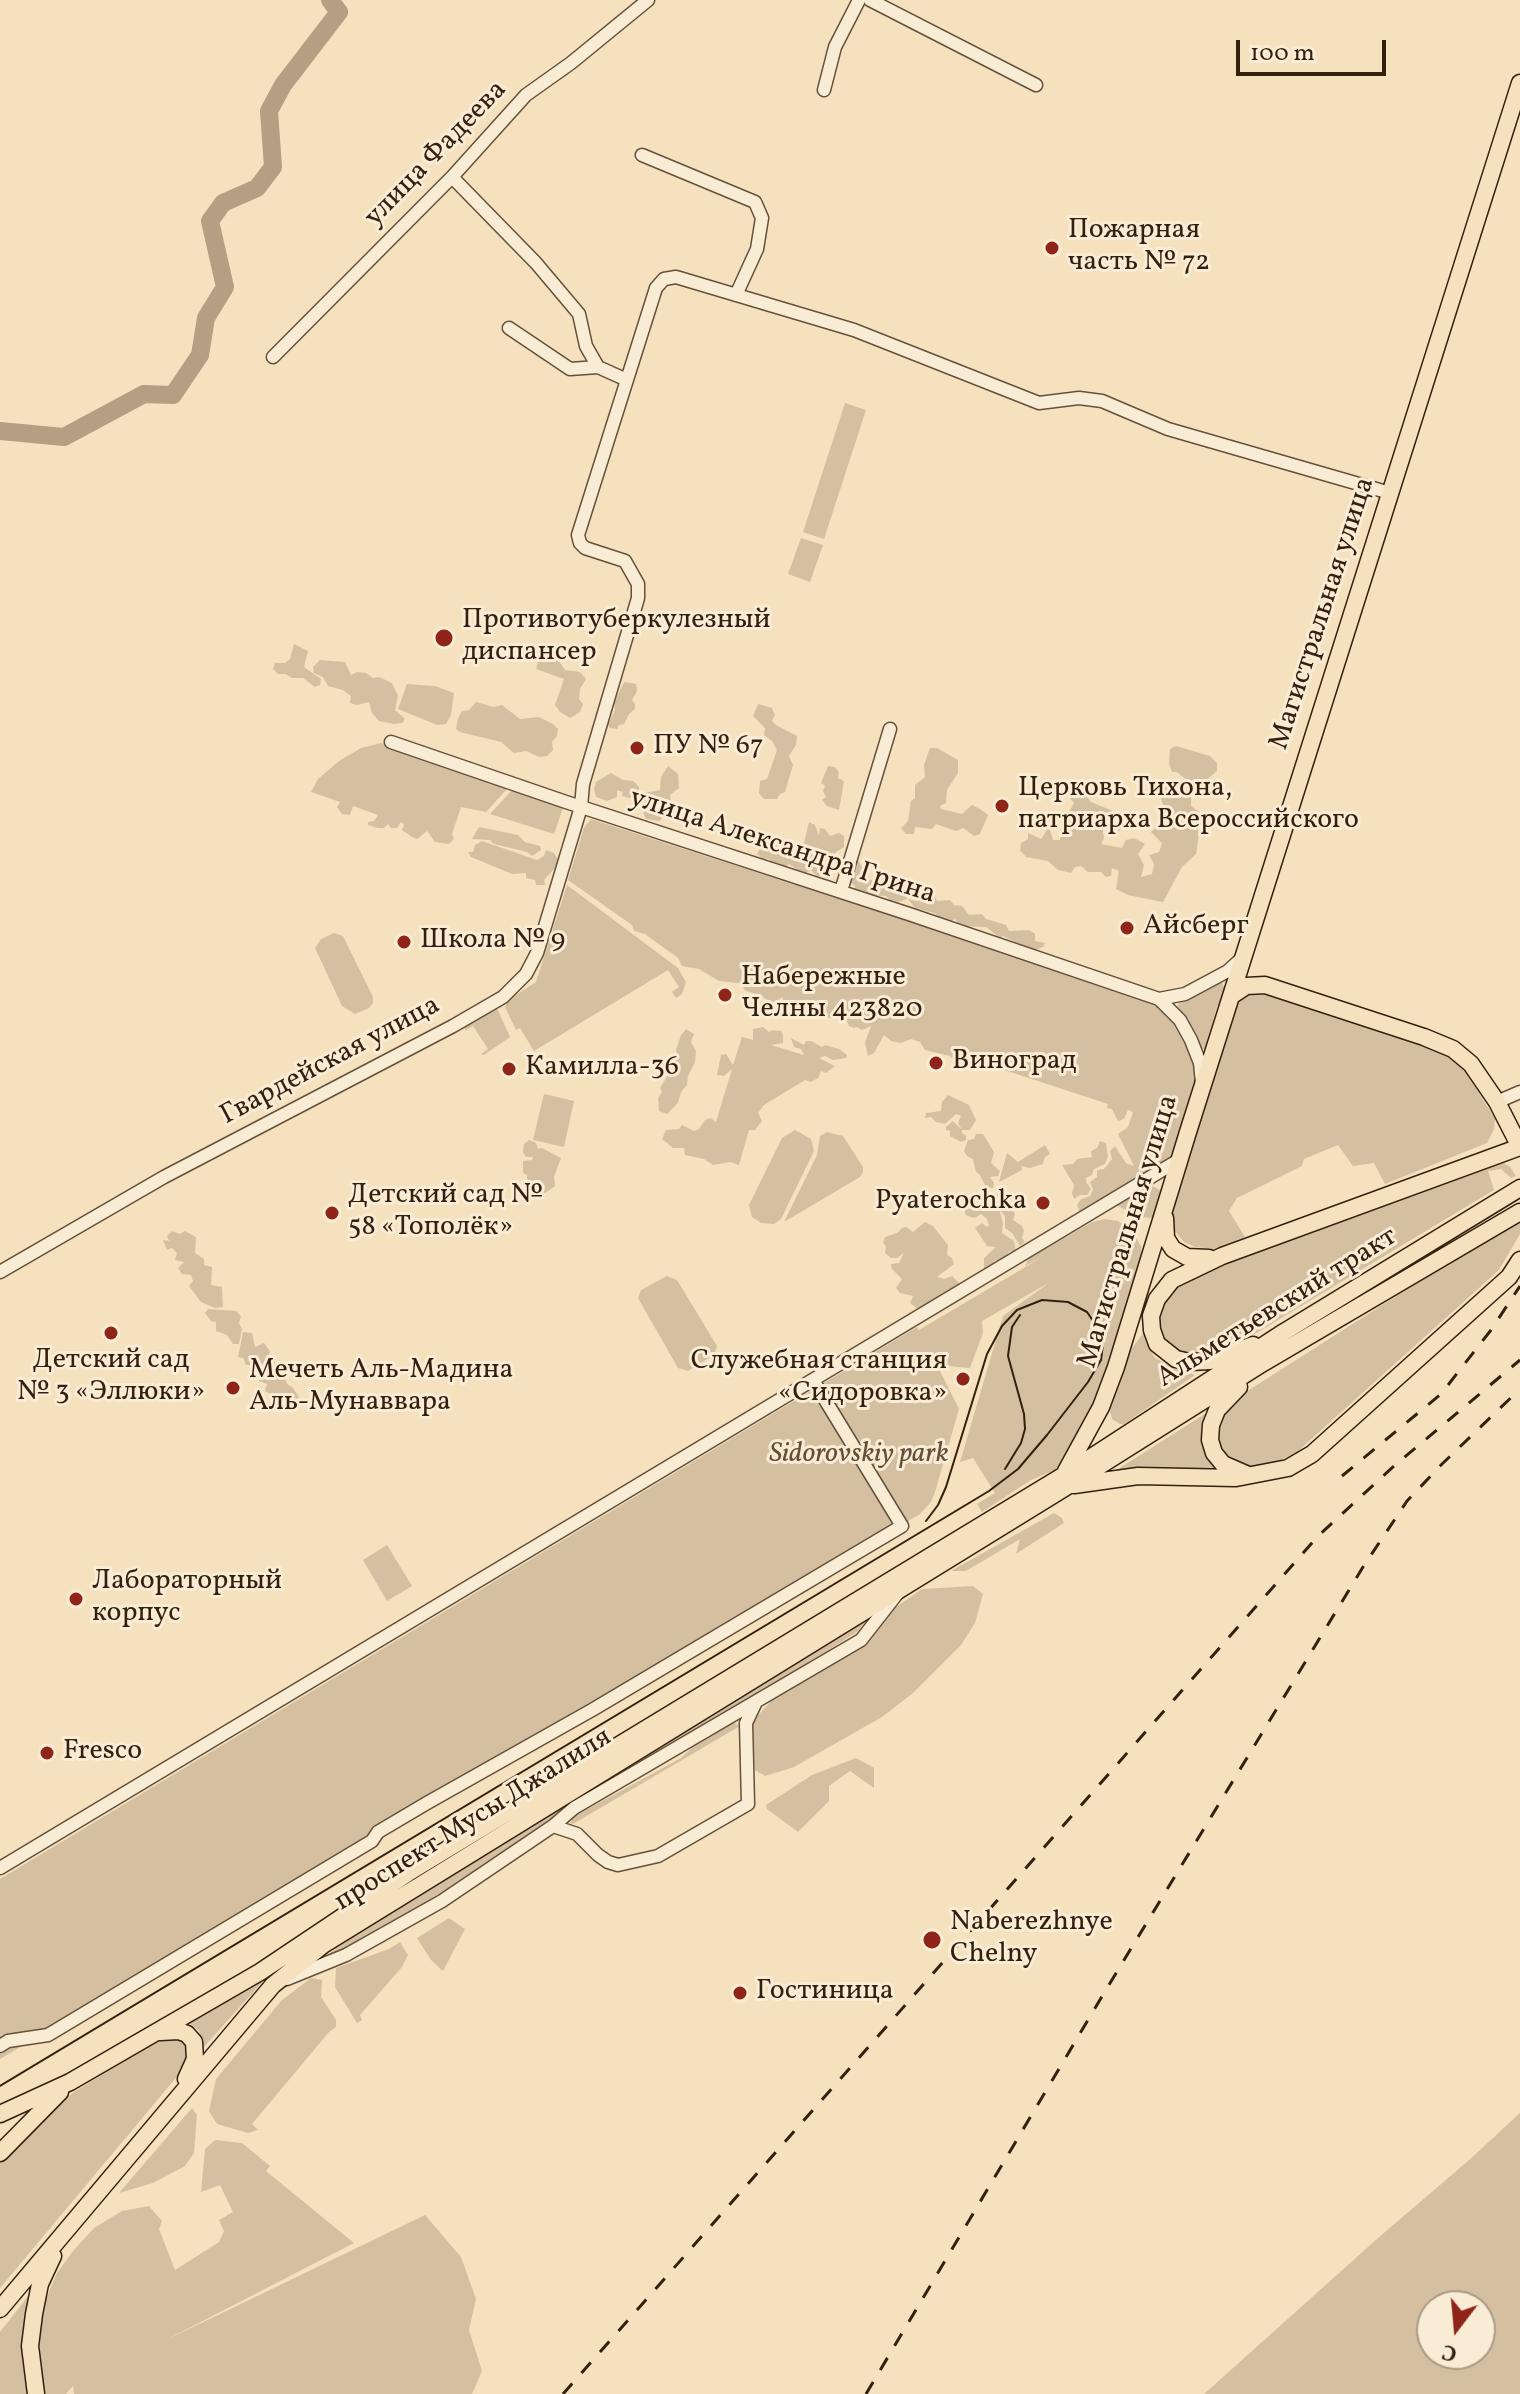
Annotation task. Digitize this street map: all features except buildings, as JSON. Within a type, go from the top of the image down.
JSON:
[{"type":"main road","name":"Магистральная улица","points":[[1066,1480],[1111,1381],[1520,83]]},
{"type":"main road","points":[[1244,955],[1265,985]]},
{"type":"main road","points":[[1231,996],[1246,986],[1265,985],[1446,1045],[1468,1060],[1497,1102],[1520,1147],[1222,1256],[1176,1277],[1160,1293],[1151,1316],[1157,1344],[1176,1359],[1217,1360],[1284,1332]]},
{"type":"main road","name":"Альметьевский тракт","points":[[1066,1480],[1284,1332],[1520,1188]]},
{"type":"main road","points":[[1168,1196],[1164,1225],[1166,1238],[1173,1249],[1194,1259],[1222,1256]]},
{"type":"main road","name":"Альметьевский тракт","points":[[1066,1480],[1520,1212]]},
{"type":"main road","points":[[1066,1480],[1138,1476],[1221,1479],[1264,1475],[1288,1468],[1312,1454],[1509,1277],[1520,1260]]},
{"type":"main road","points":[[1263,1363],[1221,1404],[1213,1417],[1210,1433],[1214,1453],[1229,1469],[1264,1475]]},
{"type":"main road","name":"проспект Мусы Джалиля","points":[[0,2309],[273,1985],[323,1945],[901,1589],[1066,1480]]},
{"type":"main road","name":"проспект Мусы Джалиля","points":[[0,2114],[70,2082],[260,1972],[408,1873],[1066,1480]]},
{"type":"main road","points":[[158,2032],[179,2031],[194,2042],[195,2059],[179,2095]]},
{"type":"main road","points":[[0,2153],[70,2082]]},
{"type":"main road","points":[[36,2394],[30,2346],[34,2314],[40,2284],[61,2237]]},
{"type":"street","name":"улица Фадеева","points":[[273,357],[452,177],[526,95],[648,0]]},
{"type":"street","points":[[824,90],[835,47],[859,0]]},
{"type":"street","points":[[870,0],[1036,85]]},
{"type":"street","points":[[642,155],[755,202],[762,218],[757,249],[736,295]]},
{"type":"street","points":[[452,177],[536,263],[579,314],[586,346],[598,367]]},
{"type":"street","points":[[509,328],[570,369],[598,367],[627,380],[656,288],[664,279],[676,277],[854,330],[1039,403],[1079,398],[1102,401],[1168,429],[1390,493]]},
{"type":"street","name":"Гвардейская улица","points":[[0,1272],[164,1177],[453,1026],[511,990],[526,974],[537,953],[581,807],[583,784],[638,598],[638,584],[625,561],[585,548],[578,535],[627,380]]},
{"type":"street","points":[[841,891],[890,729]]},
{"type":"street","name":"улица Александра Грина","points":[[391,742],[1159,999]]},
{"type":"street","points":[[1159,999],[1185,994],[1211,981],[1228,971],[1244,955]]},
{"type":"street","points":[[1211,981],[1238,975],[1265,985]]},
{"type":"street","points":[[1159,999],[1180,1020],[1191,1040],[1200,1063],[1202,1086]]},
{"type":"street","points":[[1497,1102],[1520,1092]]},
{"type":"street","points":[[0,1868],[1179,1160]]},
{"type":"street","points":[[0,2046],[8,2041],[48,2035],[372,1841],[378,1832],[592,1710],[902,1526],[813,1380]]},
{"type":"street","points":[[273,1985],[346,1955],[414,1917],[475,1881],[574,1808],[861,1640],[901,1589]]},
{"type":"street","points":[[553,1826],[577,1834],[598,1855],[618,1865],[658,1856],[748,1804],[746,1723],[757,1701]]},
{"type":"green space","points":[[845,403],[866,410],[824,539],[803,532]]},
{"type":"green space","points":[[801,538],[823,545],[810,582],[788,574]]},
{"type":"green space","points":[[294,644],[308,651],[304,667],[321,679],[320,685],[315,687],[303,678],[278,674],[273,669],[275,663],[285,663],[290,659]]},
{"type":"green space","points":[[555,655],[565,670],[580,672],[586,679],[580,689],[579,699],[583,704],[580,712],[570,718],[555,705],[564,679],[536,669],[539,658]]},
{"type":"green space","points":[[320,660],[345,662],[351,675],[366,673],[392,683],[398,696],[395,710],[405,719],[402,723],[394,724],[379,721],[372,713],[369,702],[350,703],[351,696],[328,686],[323,677],[314,673],[313,667]]},
{"type":"green space","points":[[624,682],[636,684],[637,691],[632,700],[635,709],[624,724],[617,729],[610,728],[608,725],[615,710],[614,703]]},
{"type":"green space","points":[[407,684],[435,686],[454,693],[451,715],[446,724],[437,725],[398,709]]},
{"type":"green space","points":[[476,702],[494,707],[502,705],[520,719],[539,717],[553,724],[558,729],[552,742],[553,750],[547,756],[539,757],[526,751],[514,753],[501,742],[460,732],[456,729],[458,718],[462,711],[469,710]]},
{"type":"green space","points":[[758,704],[772,708],[775,715],[772,721],[797,736],[796,745],[789,756],[793,765],[785,792],[777,799],[764,799],[759,793],[760,781],[767,779],[777,750],[764,735],[765,728],[753,716]]},
{"type":"green space","points":[[381,743],[508,788],[486,812],[461,807],[452,834],[454,839],[449,844],[435,842],[427,831],[417,839],[412,837],[402,830],[404,824],[401,822],[397,828],[391,828],[388,824],[384,828],[368,825],[378,815],[353,806],[350,815],[342,814],[337,807],[340,802],[311,792],[318,779],[339,761],[361,748]]},
{"type":"green space","points":[[1176,746],[1210,756],[1217,763],[1217,771],[1204,782],[1188,781],[1177,772],[1172,772],[1170,749]]},
{"type":"green space","points":[[930,748],[937,748],[958,760],[958,773],[947,790],[946,803],[940,806],[941,809],[962,814],[972,805],[980,809],[988,815],[980,834],[974,836],[963,828],[956,831],[936,824],[932,829],[915,827],[914,834],[906,834],[901,828],[908,821],[911,801],[915,798],[915,785],[925,777],[924,765]]},
{"type":"green space","points":[[668,766],[678,774],[679,788],[670,795],[671,800],[660,821],[646,819],[640,804],[646,798],[644,793],[660,790],[661,777]]},
{"type":"green space","points":[[828,766],[835,767],[839,772],[838,778],[844,781],[839,810],[827,806],[822,800],[826,797],[823,791],[825,786],[821,783]]},
{"type":"green space","points":[[611,773],[623,780],[633,781],[639,787],[639,794],[629,798],[617,790],[617,797],[607,801],[596,797],[596,782]]},
{"type":"green space","points":[[1173,782],[1184,786],[1191,796],[1191,806],[1199,812],[1196,819],[1199,834],[1196,854],[1182,867],[1163,902],[1128,895],[1116,889],[1119,871],[1112,868],[1111,876],[1106,877],[1101,872],[1088,872],[1081,866],[1075,867],[1071,873],[1058,870],[1048,861],[1026,857],[1020,850],[1021,843],[1028,839],[1028,833],[1041,839],[1049,827],[1053,840],[1060,840],[1063,823],[1074,803],[1068,796],[1071,786],[1078,786],[1091,802],[1113,811],[1112,820],[1122,826],[1119,831],[1110,823],[1102,825],[1104,838],[1101,844],[1122,848],[1126,840],[1134,838],[1145,844],[1138,854],[1144,865],[1141,877],[1152,874],[1154,864],[1149,855],[1159,852],[1162,843],[1151,832],[1167,818],[1159,792],[1161,785]]},
{"type":"green space","points":[[513,789],[564,805],[554,834],[490,814]]},
{"type":"green space","points":[[591,819],[795,885],[798,883],[852,903],[856,901],[886,914],[948,932],[964,940],[971,939],[1161,1004],[1167,1009],[1192,1057],[1196,1074],[1169,1158],[1161,1167],[1141,1178],[1138,1173],[1136,1182],[1081,1215],[1077,1205],[1081,1199],[1090,1196],[1093,1190],[1090,1182],[1097,1177],[1097,1170],[1104,1169],[1112,1159],[1110,1151],[1115,1146],[1126,1163],[1134,1166],[1118,1134],[1128,1127],[1133,1112],[1128,1110],[1124,1119],[1118,1121],[1112,1109],[1107,1108],[1108,1104],[998,1068],[990,1070],[976,1060],[955,1061],[950,1056],[925,1050],[920,1042],[911,1039],[901,1043],[891,1041],[884,1035],[874,1053],[868,1056],[865,1043],[871,1026],[862,1030],[854,1028],[849,1026],[846,1019],[834,1014],[832,1018],[823,1018],[815,1008],[811,1011],[785,1004],[782,997],[775,1003],[746,991],[739,983],[719,981],[699,969],[682,966],[678,958],[645,934],[634,931],[632,925],[568,880],[584,828]]},
{"type":"green space","points":[[809,822],[815,825],[819,836],[820,828],[830,836],[839,833],[844,836],[844,847],[836,852],[831,862],[818,860],[828,871],[826,876],[817,876],[811,870],[806,873],[799,871],[789,864],[785,867],[771,863],[757,854],[772,835],[773,841],[781,849],[792,853],[793,849],[797,850],[804,843]]},
{"type":"green space","points":[[479,827],[518,835],[525,842],[540,846],[541,850],[532,856],[490,840],[472,839]]},
{"type":"green space","points":[[482,841],[537,860],[544,856],[546,850],[558,859],[556,867],[544,880],[545,885],[536,885],[535,880],[526,878],[526,873],[512,874],[471,857],[468,852],[473,852],[475,845]]},
{"type":"green space","points":[[858,860],[870,880],[882,878],[892,882],[906,893],[907,899],[898,902],[886,896],[868,895],[855,890],[848,880],[850,869]]},
{"type":"green space","points":[[567,885],[678,968],[686,982],[682,994],[676,998],[672,992],[679,987],[668,970],[534,1051],[520,1028],[516,1030],[505,1007],[508,1000],[536,982]]},
{"type":"green space","points":[[917,885],[932,891],[937,901],[950,900],[954,905],[962,906],[969,915],[982,914],[986,919],[1006,925],[1009,931],[1029,930],[1035,934],[1035,941],[1045,943],[1035,950],[1028,949],[1003,936],[1000,938],[986,927],[960,926],[955,919],[948,923],[934,913],[915,908],[908,899],[916,901],[924,898],[912,893]]},
{"type":"green space","points":[[334,933],[343,936],[373,997],[369,1008],[355,1014],[342,1006],[315,948],[321,939]]},
{"type":"green space","points":[[1218,982],[1226,991],[1222,1005],[1217,1006],[1205,1048],[1202,1049],[1177,1007],[1180,1001]]},
{"type":"green space","points":[[1260,990],[1442,1051],[1461,1064],[1495,1119],[1487,1143],[1385,1184],[1374,1163],[1353,1166],[1338,1145],[1304,1159],[1302,1166],[1237,1198],[1229,1211],[1245,1237],[1213,1249],[1184,1242],[1173,1229],[1170,1207],[1237,996]]},
{"type":"green space","points":[[496,1006],[510,1037],[484,1055],[481,1054],[488,1049],[473,1026],[465,1031],[465,1026]]},
{"type":"green space","points":[[763,1027],[769,1032],[781,1031],[783,1035],[783,1043],[771,1045],[804,1055],[801,1049],[794,1047],[791,1038],[804,1045],[806,1041],[811,1041],[822,1047],[839,1049],[847,1055],[846,1058],[819,1058],[835,1066],[826,1073],[821,1071],[818,1078],[811,1082],[805,1080],[764,1105],[758,1113],[762,1121],[755,1130],[749,1130],[739,1165],[730,1162],[713,1165],[704,1159],[685,1155],[684,1148],[673,1148],[662,1139],[666,1130],[679,1129],[682,1125],[694,1131],[705,1120],[711,1118],[716,1122],[732,1069],[724,1076],[717,1075],[721,1055],[726,1054],[733,1065],[742,1037],[753,1040],[753,1029]]},
{"type":"green space","points":[[686,1029],[694,1034],[691,1042],[696,1051],[695,1062],[678,1103],[667,1114],[659,1111],[660,1088],[671,1070],[672,1061],[678,1058],[676,1050]]},
{"type":"green space","points":[[544,1094],[574,1101],[564,1147],[533,1140]]},
{"type":"green space","points":[[948,1095],[969,1105],[976,1120],[970,1130],[962,1130],[958,1123],[961,1116],[956,1114],[945,1124],[931,1117],[925,1118],[926,1113],[941,1111],[942,1102]]},
{"type":"green space","points":[[953,1121],[966,1140],[961,1142],[950,1136],[946,1127]]},
{"type":"green space","points":[[795,1130],[811,1139],[814,1151],[781,1219],[774,1224],[761,1223],[752,1217],[749,1205],[782,1138]]},
{"type":"green space","points":[[827,1132],[843,1136],[863,1167],[863,1172],[860,1177],[784,1222],[817,1155],[820,1136]]},
{"type":"green space","points":[[976,1134],[983,1134],[994,1152],[991,1163],[1000,1171],[998,1176],[990,1177],[993,1188],[986,1187],[976,1172],[973,1159],[964,1151],[968,1140],[974,1139]]},
{"type":"green space","points":[[529,1140],[536,1143],[538,1149],[561,1158],[554,1177],[555,1186],[541,1196],[530,1190],[533,1182],[523,1173],[523,1161],[532,1160],[533,1157],[526,1157],[523,1152],[524,1144]]},
{"type":"green space","points":[[1100,1141],[1106,1143],[1108,1156],[1105,1164],[1094,1169],[1092,1175],[1086,1178],[1091,1189],[1087,1195],[1074,1199],[1074,1185],[1062,1165],[1092,1157],[1091,1151],[1097,1148]]},
{"type":"green space","points":[[1045,1145],[1050,1154],[1043,1164],[1030,1168],[1021,1166],[1022,1170],[999,1182],[1007,1153],[1018,1162]]},
{"type":"green space","points":[[1502,1162],[1516,1176],[1511,1178],[1501,1169],[1488,1171],[1494,1190],[1243,1341],[1207,1355],[1179,1353],[1162,1339],[1156,1317],[1160,1301],[1184,1277]]},
{"type":"green space","points":[[1151,1185],[1161,1191],[1153,1218],[1139,1217],[1116,1205]]},
{"type":"green space","points":[[1004,1195],[1015,1214],[1013,1220],[1022,1226],[1025,1242],[1020,1246],[1005,1228],[1005,1216],[995,1205],[1003,1224],[1002,1233],[1014,1241],[1016,1253],[1010,1251],[1000,1263],[995,1260],[990,1269],[984,1268],[984,1258],[996,1247],[987,1246],[975,1228],[982,1223],[987,1227],[987,1219],[981,1214],[975,1218],[968,1216],[965,1210],[982,1205],[985,1200],[991,1203],[991,1197]]},
{"type":"green space","points":[[1520,1217],[1520,1234],[1499,1270],[1297,1452],[1262,1469],[1233,1464],[1221,1452],[1216,1434],[1224,1408],[1235,1399]]},
{"type":"green space","name":"Sidorovskiy park","points":[[1105,1219],[1118,1221],[1131,1229],[1141,1246],[1141,1262],[1102,1392],[1057,1469],[1031,1480],[982,1512],[977,1504],[995,1493],[973,1458],[960,1462],[1003,1316],[1050,1282],[982,1321],[983,1333],[970,1368],[937,1365],[959,1409],[935,1492],[920,1514],[0,2059],[0,1879],[917,1327],[919,1330],[1044,1256],[1025,1266],[1028,1259],[1092,1222]]},
{"type":"green space","points":[[925,1222],[933,1226],[948,1245],[947,1255],[954,1264],[937,1277],[944,1279],[952,1276],[959,1283],[955,1290],[942,1293],[939,1299],[932,1299],[928,1306],[919,1310],[910,1303],[913,1296],[900,1293],[896,1288],[902,1279],[891,1264],[899,1263],[904,1253],[891,1258],[885,1253],[883,1243],[885,1237],[902,1228],[913,1232]]},
{"type":"green space","points":[[172,1231],[180,1234],[185,1231],[196,1237],[195,1253],[204,1259],[204,1265],[212,1267],[211,1285],[222,1287],[223,1307],[215,1308],[201,1302],[189,1286],[193,1281],[191,1275],[182,1274],[178,1268],[184,1262],[175,1260],[177,1253],[172,1248],[167,1250],[163,1240],[169,1241],[167,1236]]},
{"type":"green space","points":[[667,1276],[677,1280],[717,1346],[714,1355],[688,1371],[678,1368],[638,1298],[641,1290]]},
{"type":"green space","points":[[208,1309],[236,1311],[241,1316],[239,1344],[233,1344],[227,1335],[216,1331],[216,1322],[205,1313]]},
{"type":"green space","points":[[243,1332],[252,1333],[255,1347],[264,1343],[270,1351],[268,1358],[275,1361],[274,1373],[285,1378],[299,1397],[280,1410],[273,1409],[272,1395],[265,1391],[267,1384],[259,1381],[261,1369],[256,1365],[246,1365],[243,1358],[238,1357]]},
{"type":"green space","points":[[1144,1332],[1155,1358],[1195,1375],[1120,1424],[1112,1419],[1109,1407],[1127,1355]]},
{"type":"green space","points":[[1211,1410],[1206,1430],[1234,1475],[1115,1471]]},
{"type":"green space","points":[[1054,1513],[1064,1523],[1016,1554],[1020,1539],[966,1571],[951,1571]]},
{"type":"green space","points":[[387,1545],[412,1586],[387,1601],[363,1560]]},
{"type":"green space","points":[[973,1586],[983,1594],[975,1623],[961,1645],[913,1693],[882,1717],[794,1767],[765,1776],[755,1770],[752,1722],[773,1699],[868,1640],[889,1612],[922,1589]]},
{"type":"green space","points":[[873,1614],[857,1632],[551,1824],[477,1875],[468,1876],[346,1951],[326,1956],[386,1912]]},
{"type":"green space","points":[[733,1722],[740,1726],[570,1823],[575,1816],[681,1758],[695,1745]]},
{"type":"green space","points":[[856,1758],[874,1768],[874,1788],[850,1771],[829,1786],[829,1801],[798,1832],[767,1809],[766,1805],[812,1775]]},
{"type":"green space","points":[[449,1918],[465,1929],[443,1971],[431,1960],[417,1938]]},
{"type":"green space","points":[[400,1942],[408,1955],[402,1967],[360,2015],[362,2020],[357,2023],[335,1987],[336,1968]]},
{"type":"green space","points":[[266,1978],[203,2048],[199,2031],[189,2023]]},
{"type":"green space","points":[[311,1978],[322,1980],[321,1997],[336,2020],[336,2027],[252,2124],[258,2130],[248,2133],[217,2124],[209,2111],[216,2079],[282,2000]]},
{"type":"green space","points":[[164,2037],[178,2037],[186,2043],[188,2058],[180,2073],[0,2288],[0,2161],[46,2114],[74,2092]]},
{"type":"green space","points":[[192,2108],[197,2115],[194,2153],[185,2166],[153,2183],[119,2193]]},
{"type":"green space","points":[[1520,2113],[1520,2394],[1204,2394]]},
{"type":"green space","points":[[215,2140],[242,2143],[270,2166],[266,2171],[354,2243],[164,2341],[425,2215],[461,2257],[476,2299],[469,2330],[482,2371],[472,2394],[74,2394],[73,2386],[66,2394],[44,2394],[38,2349],[43,2306],[57,2273],[94,2228],[122,2211],[149,2206],[162,2221],[159,2229],[175,2270],[219,2242],[224,2231],[219,2220],[233,2212],[220,2185],[201,2192],[205,2149]]},
{"type":"green space","points":[[29,2295],[23,2352],[29,2394],[0,2394],[0,2332]]},
{"type":"waterway","points":[[0,431],[64,437],[144,394],[173,395],[200,355],[206,318],[225,287],[210,221],[223,203],[257,188],[273,167],[269,111],[283,85],[339,12],[330,0]]},
{"type":"tram line","points":[[0,2086],[989,1491],[1018,1469],[1088,1382],[1101,1360],[1103,1344],[1100,1331],[1087,1312],[1068,1302],[1042,1300],[1017,1310],[1002,1326],[987,1354],[946,1487],[926,1521]]},
{"type":"tram line","points":[[1005,1469],[1021,1443],[1025,1429],[1024,1414],[1008,1356],[1012,1327],[1020,1315]]},
{"type":"railway","points":[[1342,1476],[1441,1394],[1491,1330],[1520,1286]]},
{"type":"railway","points":[[563,2394],[1318,1536],[1394,1466],[1520,1360]]},
{"type":"railway","points":[[866,2394],[1104,1993],[1363,1567],[1407,1501],[1520,1389]]},
{"type":"place","name":"Пожарная часть № 72","points":[[1052,248]]},
{"type":"place","name":"Противотуберкулезный диспансер","points":[[444,638]]},
{"type":"place","name":"ПУ № 67","points":[[637,748]]},
{"type":"place","name":"Церковь Тихона, патриарха Всероссийского","points":[[1002,806]]},
{"type":"place","name":"Айсберг","points":[[1127,928]]},
{"type":"place","name":"Школа № 9","points":[[404,942]]},
{"type":"place","name":"Набережные Челны 423820","points":[[725,995]]},
{"type":"place","name":"Виноград","points":[[936,1063]]},
{"type":"place","name":"Камилла-36","points":[[509,1069]]},
{"type":"place","name":"Pyaterochka","points":[[1043,1203]]},
{"type":"place","name":"Детский сад № 58 «Тополёк»","points":[[332,1213]]},
{"type":"place","name":"Детский сад № 3 «Эллюки»","points":[[111,1333]]},
{"type":"place","name":"Служебная станция «Сидоровка»","points":[[963,1379]]},
{"type":"place","name":"Мечеть Аль-Мадина Аль-Мунаввара","points":[[233,1388]]},
{"type":"place","name":"Лабораторный корпус","points":[[76,1599]]},
{"type":"place","name":"Fresco","points":[[47,1753]]},
{"type":"place","name":"Naberezhnye Chelny","points":[[932,1940]]},
{"type":"place","name":"Гостиница","points":[[740,1993]]}]
